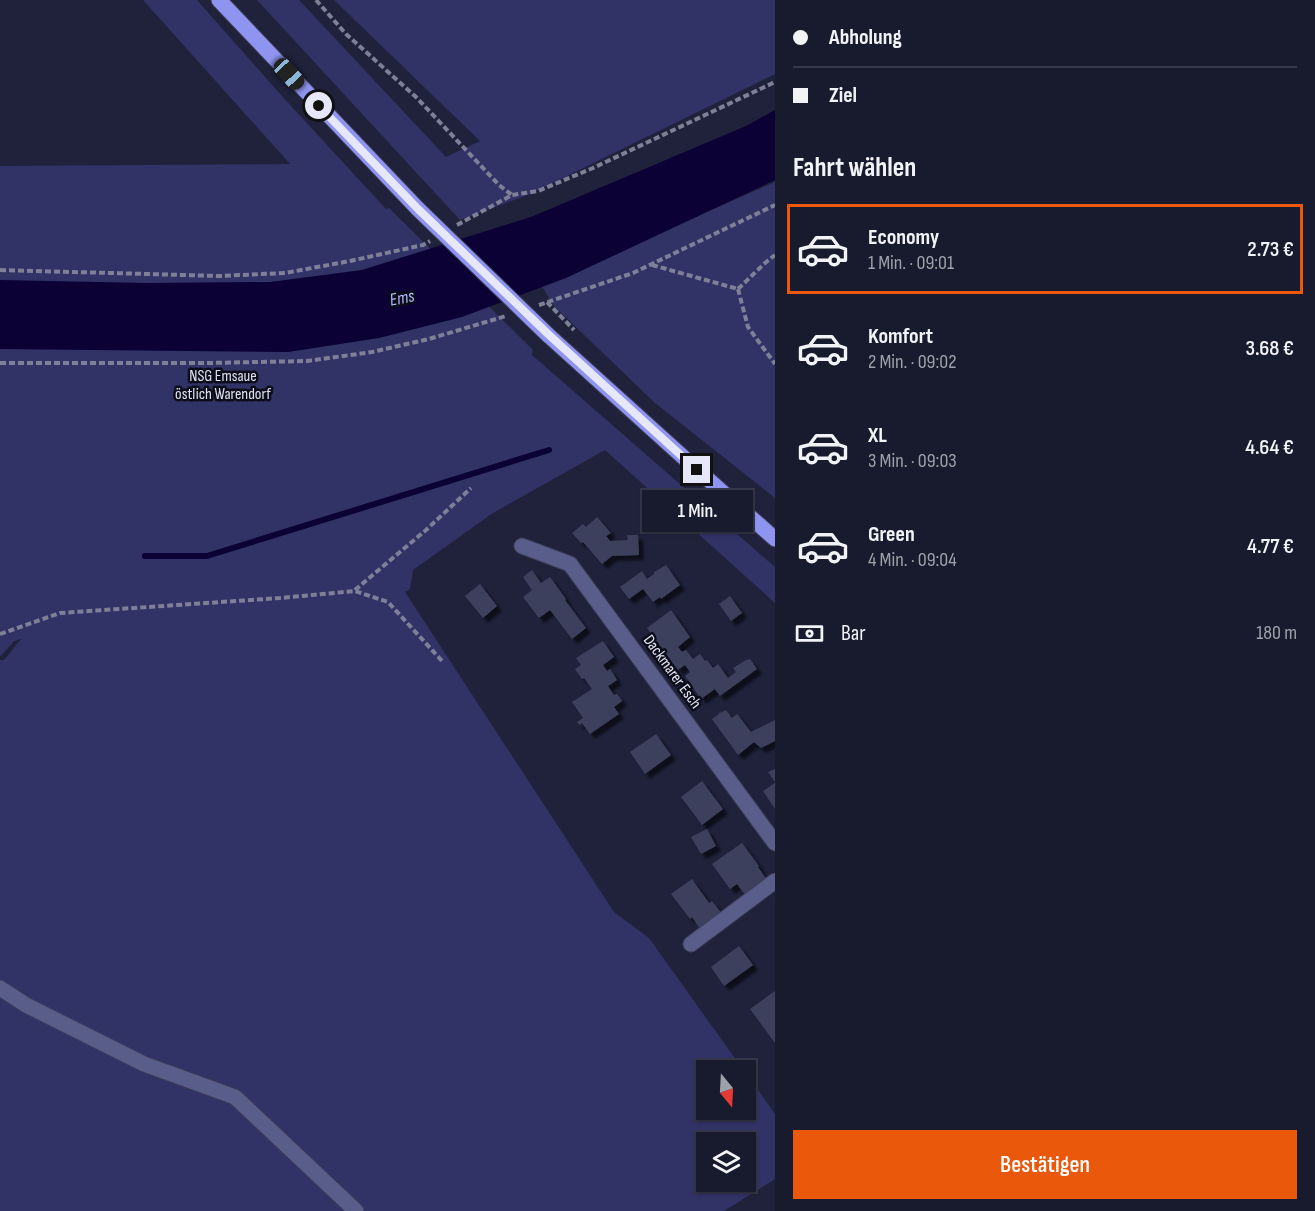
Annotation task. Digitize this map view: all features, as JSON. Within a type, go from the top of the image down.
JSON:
[{"type":"main road","points":[[219,0],[418,209],[548,334],[775,539]]},
{"type":"street","name":"Dackmarer Esch","points":[[522,546],[570,564],[775,843]]},
{"type":"street","points":[[691,944],[775,881]]},
{"type":"street","points":[[0,988],[26,1005],[144,1064],[235,1097],[356,1211]]},
{"type":"path","points":[[316,0],[346,34],[416,97],[498,185],[512,195]]},
{"type":"path","points":[[452,228],[512,195],[538,191],[593,168],[775,82]]},
{"type":"path","points":[[570,296],[633,273],[775,205]]},
{"type":"path","points":[[0,270],[220,276],[285,273],[423,245],[433,239]]},
{"type":"path","points":[[738,289],[775,255]]},
{"type":"path","points":[[651,264],[738,289]]},
{"type":"path","points":[[738,289],[748,327],[775,364]]},
{"type":"path","points":[[547,302],[574,330]]},
{"type":"path","points":[[0,363],[307,361],[372,352],[429,339],[475,325]]},
{"type":"path","points":[[355,591],[471,488]]},
{"type":"path","points":[[0,634],[60,613],[355,591],[388,602],[442,662]]},
{"type":"green space","name":"NSG Emsaue östlich Warendorf","points":[[143,0],[197,0],[386,209],[389,208],[533,350],[532,355],[775,567],[775,603],[605,450],[493,513],[413,570],[410,589],[405,592],[614,912],[649,938],[736,1060],[696,1060],[696,1120],[756,1120],[756,1087],[775,1114],[775,1179],[756,1191],[756,1132],[696,1132],[696,1192],[754,1192],[724,1211],[0,1211],[0,660],[4,660],[21,639],[14,641],[0,656],[0,166],[290,164]]},
{"type":"green space","points":[[257,0],[299,0],[446,157],[480,141],[334,0],[775,0],[775,74],[530,194],[460,220]]},
{"type":"green space","points":[[775,182],[775,498],[655,403],[554,306],[541,285]]},
{"type":"water","name":"Ems","points":[[775,110],[775,180],[566,278],[462,317],[379,338],[288,352],[0,349],[0,280],[147,283],[270,282],[362,270],[531,217],[746,126]]},
{"type":"building","points":[[597,517],[611,533],[606,536],[610,541],[628,540],[627,535],[638,535],[639,555],[612,556],[602,564],[572,533],[583,524],[586,527]]},
{"type":"building","points":[[666,565],[680,585],[661,599],[660,597],[653,602],[643,589],[629,599],[620,587],[642,571],[647,579]]},
{"type":"building","points":[[532,570],[541,583],[550,577],[586,628],[572,639],[550,610],[539,618],[523,597],[532,590],[523,577]]},
{"type":"building","points":[[480,584],[497,606],[483,618],[465,596]]},
{"type":"building","points":[[730,596],[742,613],[731,621],[719,604]]},
{"type":"building","points":[[671,610],[690,637],[678,647],[682,652],[686,650],[693,659],[700,654],[713,668],[718,664],[728,678],[736,672],[733,668],[746,660],[750,659],[757,669],[720,696],[715,689],[701,699],[685,676],[690,672],[685,665],[678,670],[647,628]]},
{"type":"building","points":[[603,641],[614,657],[603,665],[607,671],[610,669],[617,680],[608,686],[622,701],[614,707],[619,714],[590,734],[582,723],[579,725],[577,722],[583,718],[572,702],[592,689],[575,669],[581,665],[576,658]]},
{"type":"building","points":[[726,710],[732,718],[737,714],[751,732],[775,720],[775,741],[761,748],[754,742],[738,755],[712,719],[720,711],[721,713]]},
{"type":"building","points":[[656,734],[671,755],[645,774],[630,752]]},
{"type":"building","points":[[775,769],[775,782],[768,772]]},
{"type":"building","points":[[702,781],[723,809],[702,825],[681,797]]},
{"type":"building","points":[[775,783],[775,809],[763,791]]},
{"type":"building","points":[[707,829],[716,846],[701,854],[691,837]]},
{"type":"building","points":[[742,843],[767,880],[746,896],[737,884],[730,889],[712,864]]},
{"type":"building","points":[[692,879],[709,903],[712,901],[722,914],[700,929],[671,894]]},
{"type":"building","points":[[739,946],[753,965],[724,986],[711,967]]},
{"type":"building","points":[[775,991],[775,1043],[750,1009]]},
{"type":"waterway","points":[[145,556],[207,556],[549,450]]},
{"type":"route","points":[[319,106],[418,209],[548,334],[697,470]]}]
